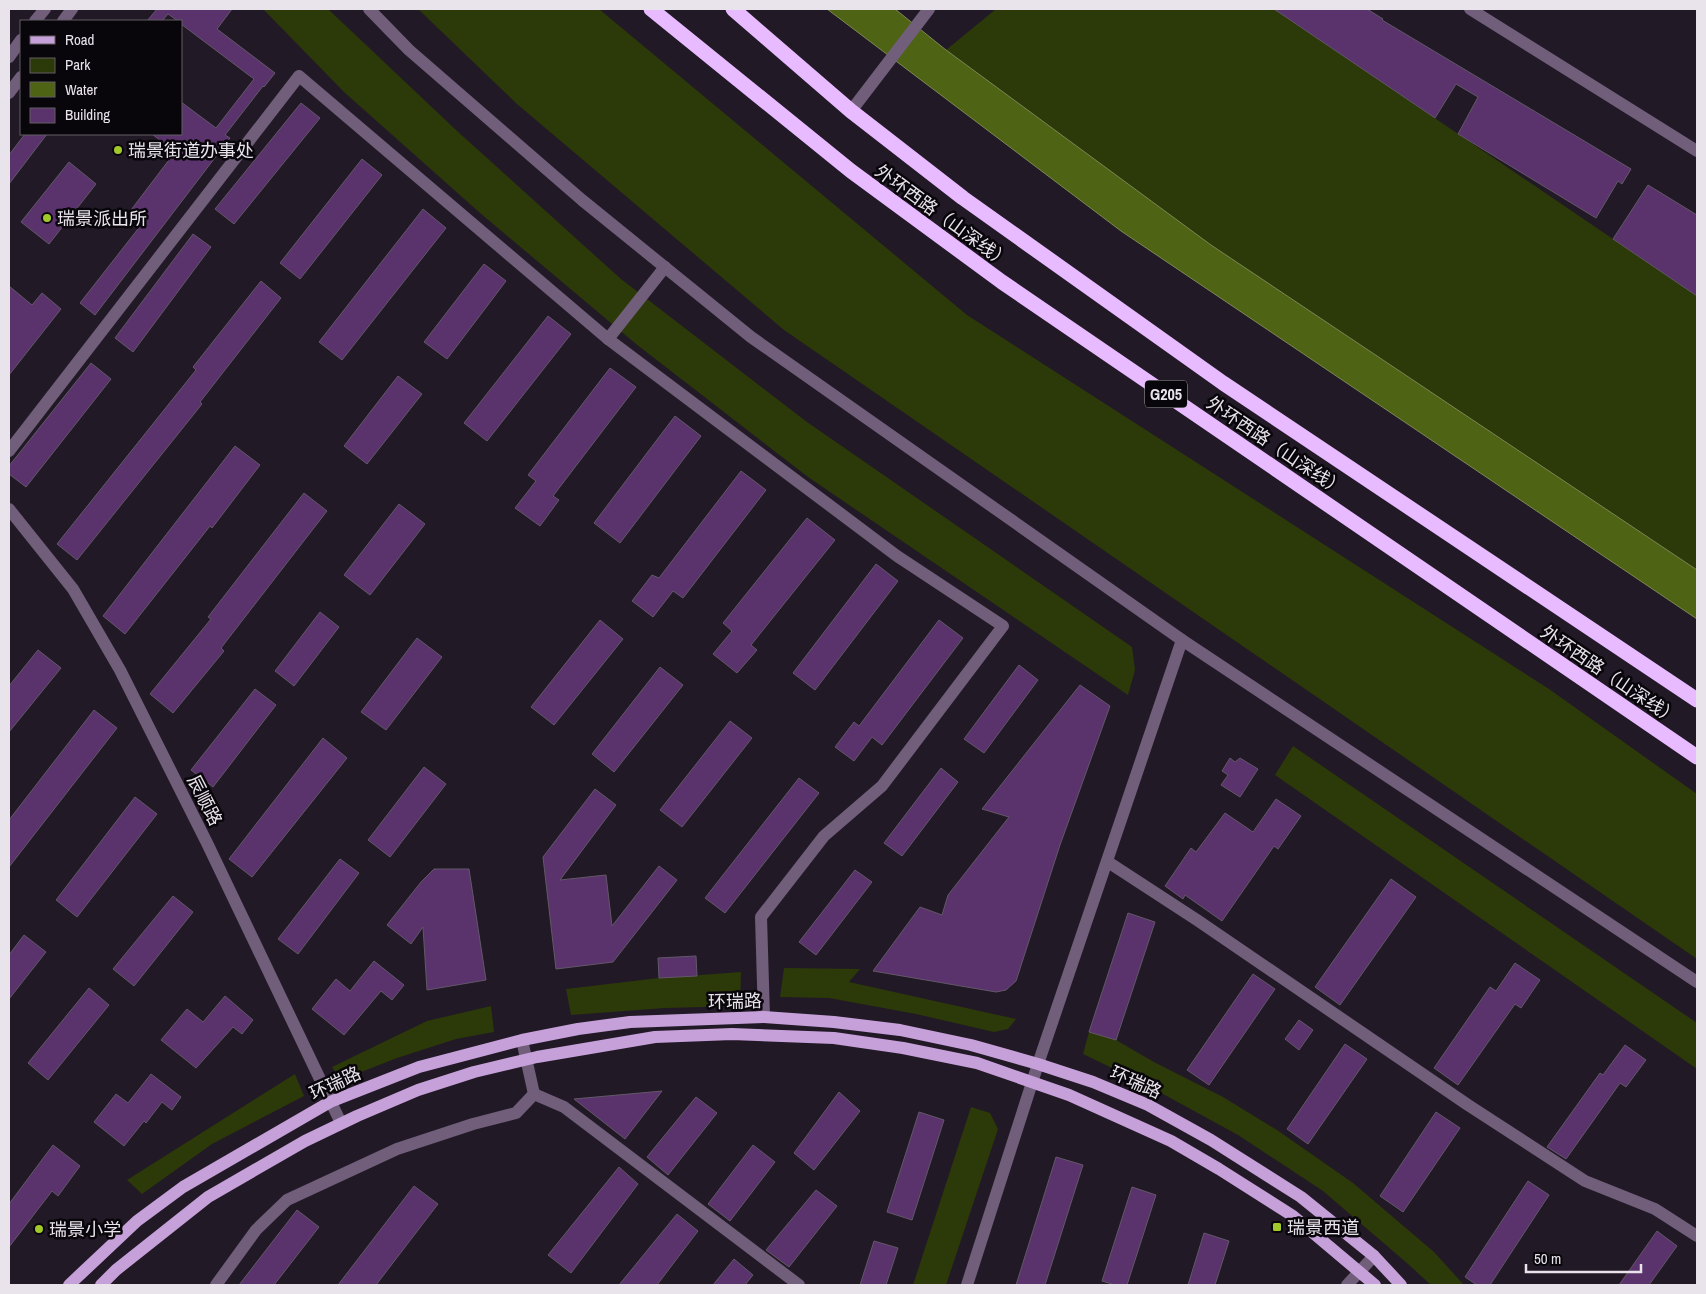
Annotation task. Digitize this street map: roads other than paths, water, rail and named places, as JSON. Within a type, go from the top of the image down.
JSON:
[{"type":"highway","name":"外环西路（山深线）","points":[[651,9],[851,171],[1002,282],[1697,757]]},
{"type":"highway","name":"外环西路（山深线）","points":[[733,9],[850,111],[963,198],[1223,383],[1697,700]]},
{"type":"main road","name":"环瑞路","points":[[69,1285],[137,1221],[183,1187],[330,1102],[419,1067],[522,1040],[578,1029],[630,1022],[764,1017],[834,1022],[900,1030],[971,1045],[1093,1082],[1148,1105],[1211,1140],[1301,1197],[1374,1256],[1401,1285]]},
{"type":"main road","name":"环瑞路","points":[[101,1285],[116,1270],[208,1197],[305,1141],[341,1123],[418,1090],[474,1072],[526,1060],[655,1037],[732,1034],[834,1038],[903,1048],[977,1062],[1069,1094],[1171,1141],[1211,1164],[1293,1216],[1375,1285]]},
{"type":"street","points":[[36,20],[45,9]]},
{"type":"street","points":[[64,20],[72,9]]},
{"type":"street","points":[[369,9],[409,50],[582,200],[751,337],[1182,640],[1697,982]]},
{"type":"street","points":[[850,111],[929,9]]},
{"type":"street","points":[[1470,9],[1697,151]]},
{"type":"street","points":[[9,57],[20,41]]},
{"type":"street","points":[[9,451],[299,76],[608,339],[897,556],[1003,626],[882,786],[824,836],[761,918],[764,1017]]},
{"type":"street","points":[[9,93],[20,78]]},
{"type":"street","points":[[608,339],[665,267]]},
{"type":"street","name":"辰顺路","points":[[9,509],[73,589],[120,670],[207,843],[341,1123]]},
{"type":"street","points":[[967,1285],[1038,1064],[1182,640]]},
{"type":"street","points":[[1108,862],[1197,920],[1468,1105],[1585,1181],[1655,1209],[1697,1236]]},
{"type":"street","points":[[522,1040],[534,1094]]},
{"type":"street","points":[[216,1285],[256,1230],[287,1200],[397,1149],[473,1124],[516,1113],[534,1094]]},
{"type":"street","points":[[534,1094],[564,1107],[799,1285]]},
{"type":"street","points":[[1348,1285],[1374,1256]]},
{"type":"water","points":[[827,9],[895,9],[946,50],[1211,245],[1697,570],[1697,619],[1121,231]]},
{"type":"place","name":"瑞景街道办事处","points":[[118,150]]},
{"type":"place","name":"瑞景派出所","points":[[47,218]]},
{"type":"place","name":"瑞景西道","points":[[1277,1227]]},
{"type":"place","name":"瑞景小学","points":[[39,1229]]}]
